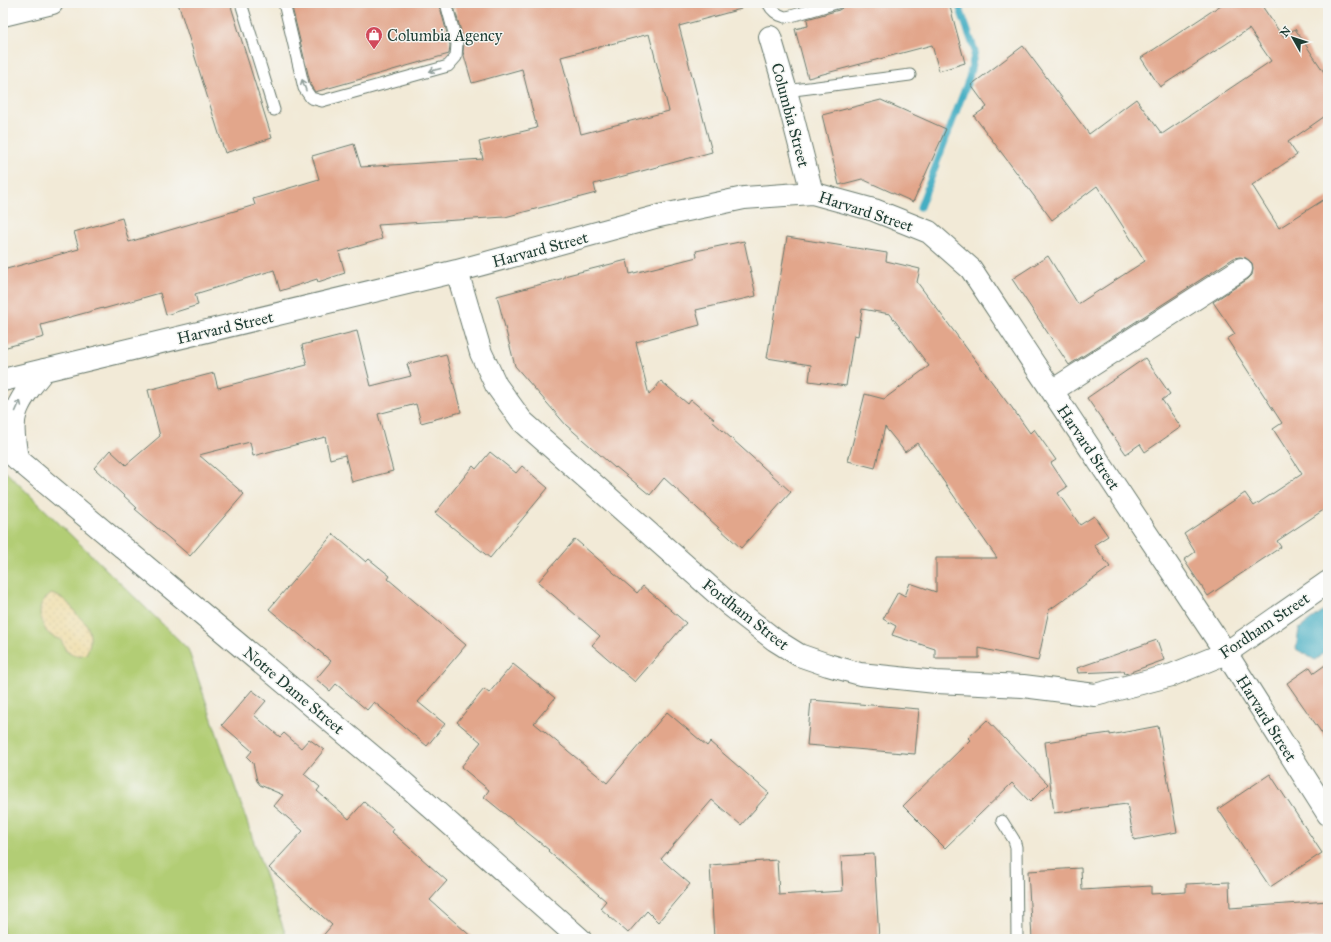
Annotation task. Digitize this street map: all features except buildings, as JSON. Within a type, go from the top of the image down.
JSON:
[{"type":"street","points":[[3,15],[52,3]]},
{"type":"street","name":"Columbia Street","points":[[770,37],[786,91],[812,193]]},
{"type":"street","name":"Harvard Street","points":[[3,380],[457,271],[659,216],[744,198],[812,193],[874,210],[929,232],[971,269],[1226,653],[1328,814]]},
{"type":"street","points":[[1052,391],[1241,269]]},
{"type":"street","name":"Fordham Street","points":[[457,271],[481,353],[496,385],[522,421],[730,604],[775,640],[799,654],[828,665],[860,674],[936,682],[1022,686],[1095,695],[1172,675],[1226,653],[1328,582]]},
{"type":"street","points":[[10,453],[16,412],[23,396],[44,370]]},
{"type":"street","name":"Notre Dame Street","points":[[10,453],[396,776],[580,939]]},
{"type":"lane","points":[[241,3],[274,110]]},
{"type":"lane","points":[[284,3],[304,88],[311,98],[322,101],[448,66],[456,57],[457,44],[446,3]]},
{"type":"lane","points":[[768,3],[777,14],[786,17],[837,3]]},
{"type":"lane","points":[[786,91],[910,75]]},
{"type":"lane","points":[[1002,821],[1014,840],[1016,847],[1017,939]]},
{"type":"green space","points":[[3,469],[188,649],[287,939],[3,939]]},
{"type":"sand","points":[[51,594],[60,597],[72,607],[77,615],[86,624],[90,639],[86,654],[77,656],[66,651],[61,640],[50,635],[45,629],[40,616],[40,608],[43,601]]},
{"type":"water","points":[[1328,607],[1328,649],[1315,660],[1296,649],[1299,629]]},
{"type":"waterway","points":[[920,207],[969,78],[975,51],[958,3]]},
{"type":"place","name":"Columbia Agency","points":[[374,50]]}]
